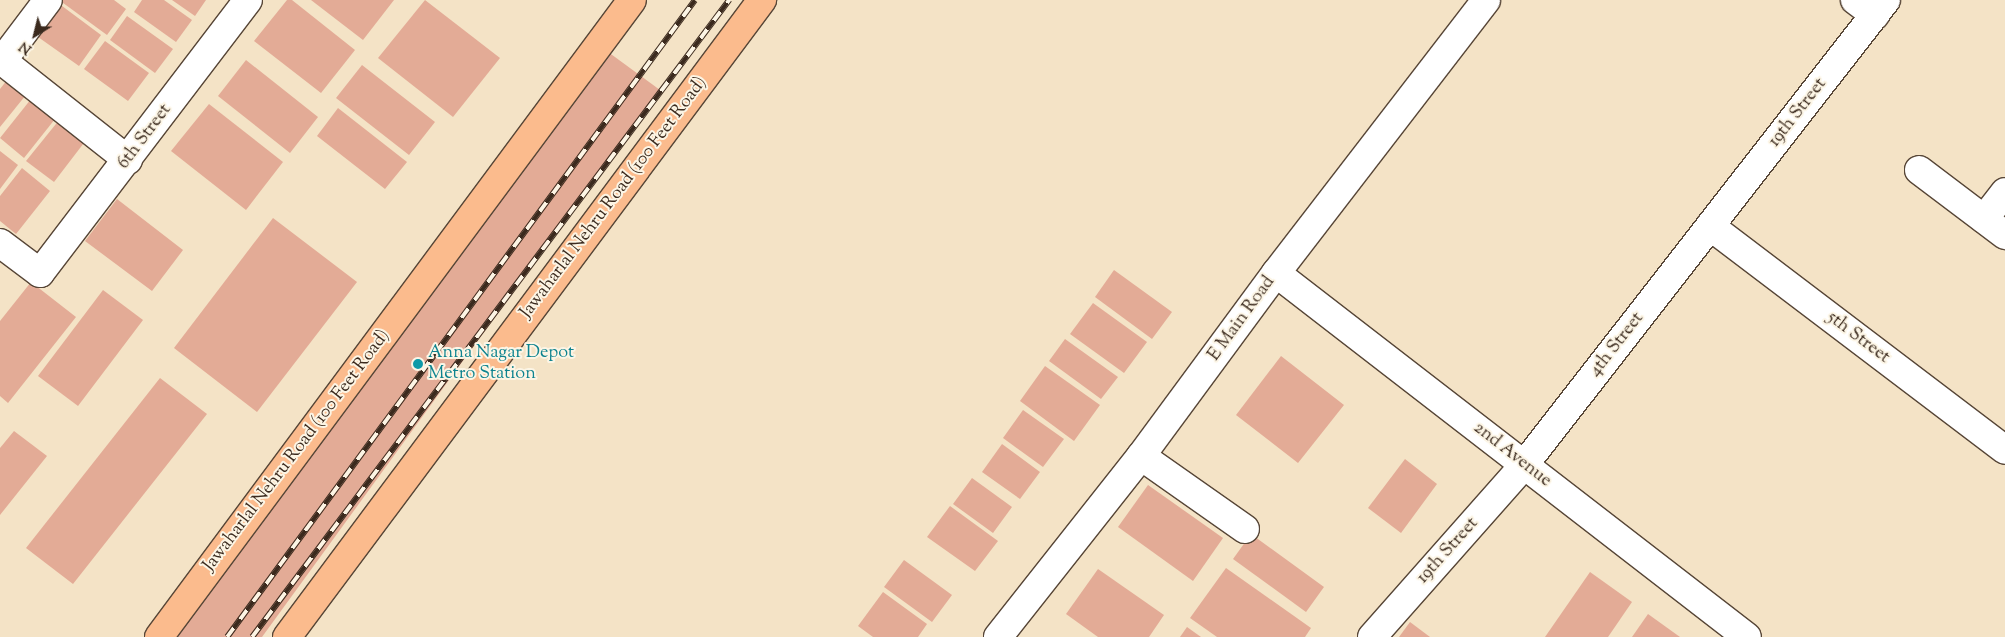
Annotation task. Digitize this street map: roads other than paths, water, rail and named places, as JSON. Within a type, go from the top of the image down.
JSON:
[{"type":"main road","name":"Jawaharlal Nehru Road (100 Feet Road)","points":[[159,637],[632,0]]},
{"type":"main road","name":"Jawaharlal Nehru Road (100 Feet Road)","points":[[287,637],[762,0]]},
{"type":"street","points":[[48,0],[1,60],[128,160]]},
{"type":"street","name":"6th Street","points":[[0,243],[40,273],[128,160],[248,0]]},
{"type":"street","name":"E Main Road","points":[[998,637],[1141,456],[1276,272],[1486,0]]},
{"type":"street","name":"19th Street","points":[[1710,226],[1872,5]]},
{"type":"street","points":[[1919,170],[1995,227],[2005,192]]},
{"type":"street","name":"5th Street","points":[[1710,226],[2005,450]]},
{"type":"street","name":"4th Street","points":[[1524,464],[1710,226]]},
{"type":"street","name":"2nd Avenue","points":[[1276,272],[1748,637]]},
{"type":"street","points":[[1141,456],[1245,529]]},
{"type":"street","name":"19th Street","points":[[1372,637],[1524,464]]},
{"type":"railway","points":[[227,637],[695,0]]},
{"type":"railway","points":[[252,637],[729,0]]},
{"type":"place","name":"Anna Nagar Depot Metro Station","points":[[418,364]]}]
